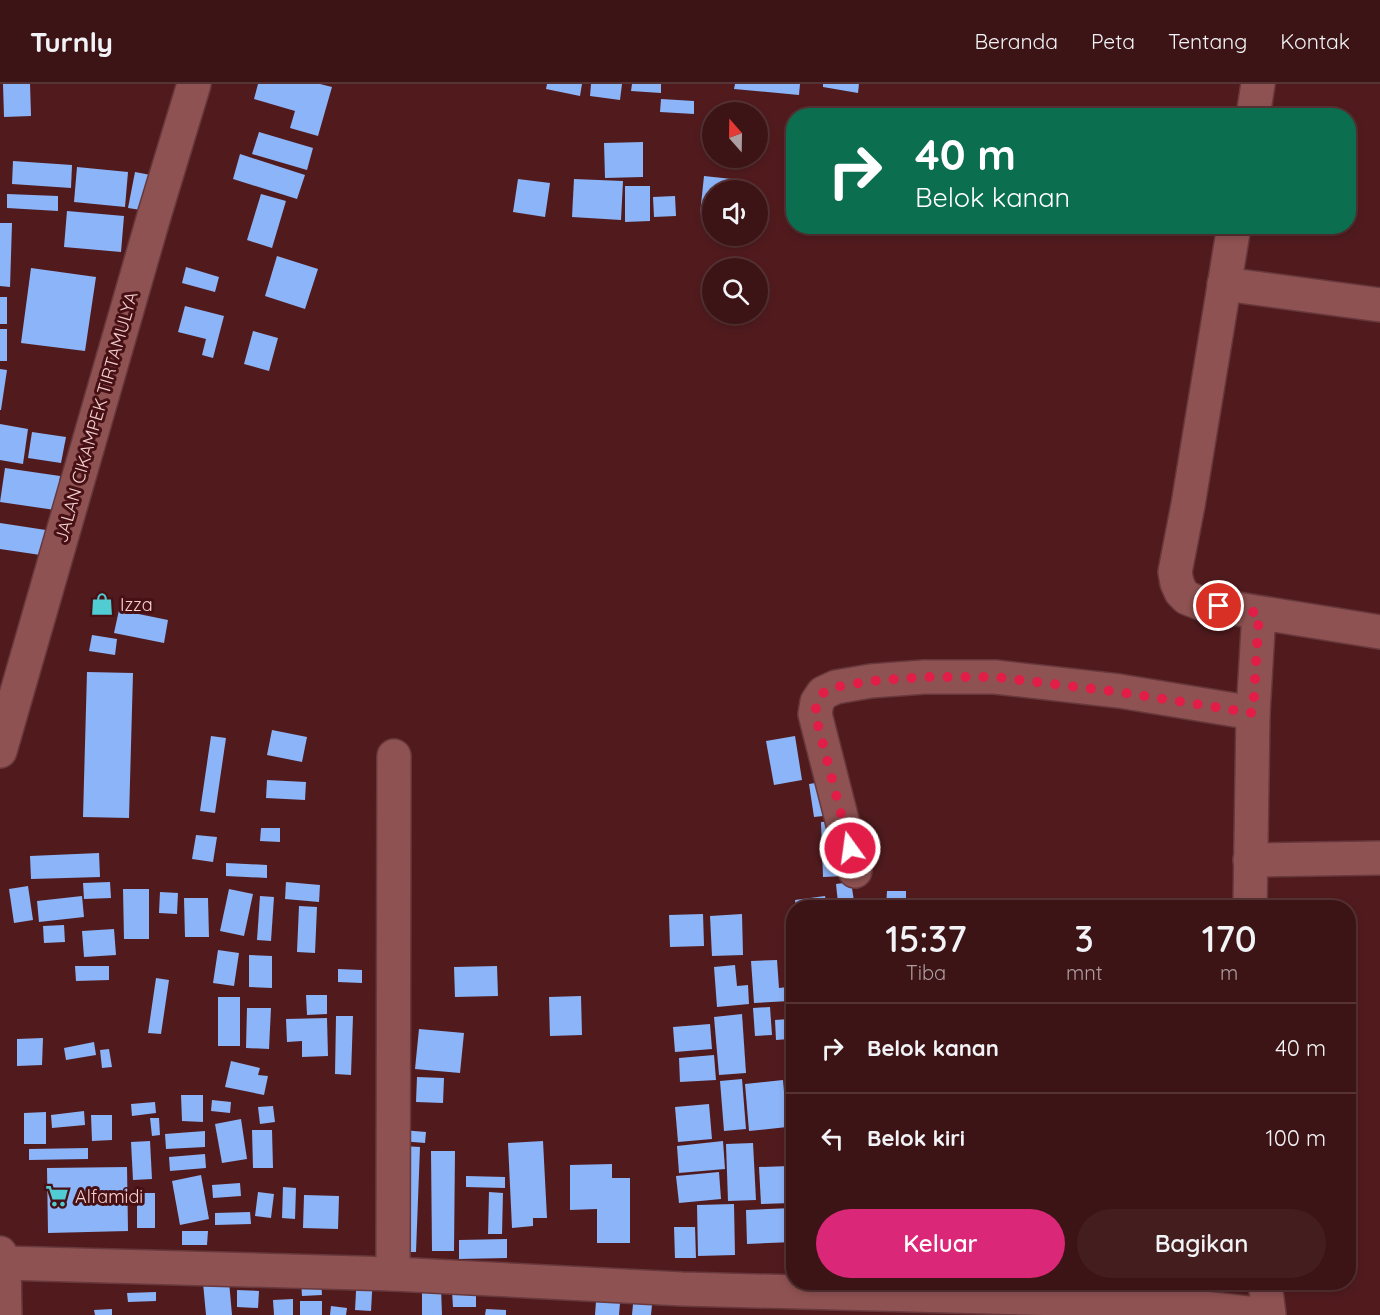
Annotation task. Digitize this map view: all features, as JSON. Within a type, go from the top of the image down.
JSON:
[{"type":"street","name":"JALAN CIKAMPEK TIRTAMULYA","points":[[0,751],[194,84]]},
{"type":"street","points":[[1254,108],[1258,84]]},
{"type":"street","points":[[1233,234],[1175,572],[1177,583],[1187,598],[1200,603],[1380,632]]},
{"type":"street","points":[[1224,284],[1380,304]]},
{"type":"street","points":[[1250,900],[1253,713],[1259,613]]},
{"type":"street","points":[[855,871],[815,714],[817,702],[823,693],[836,687],[871,681],[924,677],[995,677],[1119,692],[1253,713]]},
{"type":"street","points":[[393,1274],[394,756]]},
{"type":"street","points":[[1250,860],[1380,858]]},
{"type":"street","points":[[5,1315],[2,1258],[393,1274],[680,1302],[1140,1301],[1267,1315],[1265,1290]]},
{"type":"building","points":[[3,84],[30,84],[31,116],[4,117]]},
{"type":"building","points":[[258,84],[320,84],[332,87],[318,136],[290,128],[295,111],[254,99]]},
{"type":"building","points":[[547,84],[582,84],[580,96],[546,89]]},
{"type":"building","points":[[591,84],[622,84],[620,100],[590,96]]},
{"type":"building","points":[[632,84],[661,84],[661,93],[631,91]]},
{"type":"building","points":[[735,84],[800,84],[799,95],[734,89]]},
{"type":"building","points":[[823,84],[859,84],[858,93],[823,87]]},
{"type":"building","points":[[661,99],[694,101],[694,114],[660,112]]},
{"type":"building","points":[[259,132],[313,148],[307,170],[252,154]]},
{"type":"building","points":[[643,142],[643,177],[605,178],[604,143]]},
{"type":"building","points":[[240,154],[305,175],[297,199],[233,179]]},
{"type":"building","points":[[13,161],[72,165],[71,188],[12,184]]},
{"type":"building","points":[[77,167],[128,172],[125,207],[74,202]]},
{"type":"building","points":[[135,172],[161,177],[154,212],[128,208]]},
{"type":"building","points":[[704,176],[732,179],[732,180],[704,180]]},
{"type":"building","points":[[518,179],[550,183],[545,217],[513,212]]},
{"type":"building","points":[[574,179],[623,181],[621,220],[572,217]]},
{"type":"building","points":[[625,186],[650,186],[650,221],[625,222]]},
{"type":"building","points":[[7,194],[58,196],[58,211],[7,208]]},
{"type":"building","points":[[261,194],[286,201],[272,248],[247,240]]},
{"type":"building","points":[[675,196],[676,216],[654,217],[653,197]]},
{"type":"building","points":[[67,211],[124,216],[121,252],[64,247]]},
{"type":"building","points":[[0,223],[12,223],[10,287],[0,286]]},
{"type":"building","points":[[277,256],[318,269],[305,309],[265,296]]},
{"type":"building","points":[[186,267],[219,277],[215,292],[182,283]]},
{"type":"building","points":[[31,268],[96,277],[85,351],[21,343]]},
{"type":"building","points":[[0,297],[7,297],[7,324],[0,324]]},
{"type":"building","points":[[185,306],[224,316],[213,358],[202,355],[206,339],[178,332]]},
{"type":"building","points":[[0,329],[7,329],[7,361],[0,361]]},
{"type":"building","points":[[253,331],[278,338],[269,371],[244,364]]},
{"type":"building","points":[[0,369],[7,370],[1,410],[0,410]]},
{"type":"building","points":[[0,424],[28,429],[23,464],[0,460]]},
{"type":"building","points":[[32,432],[66,437],[61,463],[28,458]]},
{"type":"building","points":[[5,468],[60,476],[55,510],[0,502]]},
{"type":"building","points":[[0,523],[59,532],[54,557],[0,549]]},
{"type":"building","points":[[119,610],[168,620],[164,643],[114,633]]},
{"type":"building","points":[[92,635],[117,639],[115,655],[89,651]]},
{"type":"building","points":[[87,672],[133,673],[129,818],[83,817]]},
{"type":"building","points":[[272,730],[307,737],[302,762],[267,755]]},
{"type":"building","points":[[211,736],[226,738],[215,813],[200,811]]},
{"type":"building","points":[[795,736],[802,780],[774,785],[766,741]]},
{"type":"building","points":[[267,780],[306,782],[305,800],[266,798]]},
{"type":"building","points":[[828,781],[833,815],[814,817],[809,784]]},
{"type":"building","points":[[842,821],[846,876],[823,877],[821,822]]},
{"type":"building","points":[[261,828],[280,828],[280,842],[260,841]]},
{"type":"building","points":[[196,835],[217,837],[213,862],[192,859]]},
{"type":"building","points":[[99,853],[100,877],[31,879],[30,856]]},
{"type":"building","points":[[226,863],[267,865],[267,878],[226,876]]},
{"type":"building","points":[[110,882],[111,898],[84,899],[83,883]]},
{"type":"building","points":[[286,882],[320,885],[319,902],[285,899]]},
{"type":"building","points":[[851,882],[854,900],[838,900],[836,884]]},
{"type":"building","points":[[28,886],[33,920],[14,923],[9,889]]},
{"type":"building","points":[[123,889],[149,889],[149,939],[124,939]]},
{"type":"building","points":[[229,889],[253,894],[244,936],[220,931]]},
{"type":"building","points":[[887,891],[906,891],[906,900],[886,900]]},
{"type":"building","points":[[160,892],[178,893],[177,914],[159,913]]},
{"type":"building","points":[[82,896],[84,917],[39,922],[37,901]]},
{"type":"building","points":[[260,896],[274,897],[271,941],[257,940]]},
{"type":"building","points":[[825,896],[826,900],[795,900]]},
{"type":"building","points":[[184,898],[208,898],[209,937],[185,937]]},
{"type":"building","points":[[299,906],[317,907],[315,953],[297,952]]},
{"type":"building","points":[[703,914],[704,946],[670,947],[669,915]]},
{"type":"building","points":[[742,914],[743,955],[712,956],[710,916]]},
{"type":"building","points":[[64,925],[65,942],[44,943],[43,926]]},
{"type":"building","points":[[114,929],[116,955],[84,957],[82,931]]},
{"type":"building","points":[[218,950],[239,953],[234,986],[213,983]]},
{"type":"building","points":[[249,955],[272,956],[272,988],[249,987]]},
{"type":"building","points":[[777,960],[779,988],[786,987],[786,1001],[754,1003],[751,961]]},
{"type":"building","points":[[735,965],[737,986],[748,985],[749,1004],[717,1007],[714,967]]},
{"type":"building","points":[[75,966],[109,966],[109,980],[76,981]]},
{"type":"building","points":[[497,966],[498,996],[455,997],[454,967]]},
{"type":"building","points":[[338,969],[362,970],[362,983],[338,982]]},
{"type":"building","points":[[156,978],[169,980],[161,1034],[148,1033]]},
{"type":"building","points":[[306,995],[327,995],[327,1014],[307,1015]]},
{"type":"building","points":[[581,996],[582,1035],[550,1036],[549,997]]},
{"type":"building","points":[[218,997],[240,997],[240,1046],[218,1046]]},
{"type":"building","points":[[770,1007],[772,1035],[755,1036],[753,1008]]},
{"type":"building","points":[[247,1008],[271,1008],[269,1049],[246,1048]]},
{"type":"building","points":[[742,1014],[746,1073],[719,1075],[714,1017]]},
{"type":"building","points":[[336,1016],[353,1016],[351,1075],[335,1074]]},
{"type":"building","points":[[327,1018],[328,1056],[302,1057],[302,1041],[287,1042],[286,1019]]},
{"type":"building","points":[[786,1019],[786,1039],[776,1040],[775,1020]]},
{"type":"building","points":[[710,1024],[712,1049],[675,1052],[673,1027]]},
{"type":"building","points":[[419,1029],[464,1033],[460,1073],[415,1069]]},
{"type":"building","points":[[43,1038],[42,1065],[17,1066],[17,1039]]},
{"type":"building","points":[[94,1042],[96,1055],[66,1060],[64,1048]]},
{"type":"building","points":[[109,1049],[112,1067],[102,1068],[100,1050]]},
{"type":"building","points":[[714,1055],[716,1080],[680,1082],[679,1058]]},
{"type":"building","points":[[231,1061],[260,1068],[258,1075],[268,1076],[264,1095],[225,1087]]},
{"type":"building","points":[[417,1077],[444,1078],[443,1103],[416,1102]]},
{"type":"building","points":[[742,1079],[746,1129],[724,1131],[720,1081]]},
{"type":"building","points":[[783,1080],[786,1127],[749,1131],[745,1084]]},
{"type":"building","points":[[181,1095],[203,1095],[203,1122],[182,1121]]},
{"type":"building","points":[[212,1100],[231,1102],[230,1113],[211,1111]]},
{"type":"building","points":[[155,1102],[156,1113],[132,1116],[131,1104]]},
{"type":"building","points":[[709,1104],[712,1139],[678,1142],[675,1107]]},
{"type":"building","points":[[273,1106],[275,1122],[260,1124],[258,1107]]},
{"type":"building","points":[[84,1111],[85,1125],[52,1128],[51,1115]]},
{"type":"building","points":[[46,1112],[46,1144],[24,1144],[24,1113]]},
{"type":"building","points":[[91,1115],[112,1115],[112,1140],[92,1141]]},
{"type":"building","points":[[150,1118],[159,1118],[160,1135],[152,1136]]},
{"type":"building","points":[[241,1119],[247,1159],[222,1163],[215,1124]]},
{"type":"building","points":[[252,1130],[272,1130],[273,1168],[253,1168]]},
{"type":"building","points":[[402,1130],[426,1132],[425,1143],[401,1141]]},
{"type":"building","points":[[205,1131],[205,1147],[166,1149],[165,1134]]},
{"type":"building","points":[[150,1141],[152,1179],[133,1180],[131,1142]]},
{"type":"building","points":[[543,1141],[547,1218],[533,1218],[533,1226],[512,1228],[508,1143]]},
{"type":"building","points":[[723,1141],[725,1169],[679,1173],[677,1146]]},
{"type":"building","points":[[753,1143],[756,1200],[728,1201],[726,1144]]},
{"type":"building","points":[[403,1146],[420,1147],[416,1252],[398,1252]]},
{"type":"building","points":[[88,1148],[88,1159],[29,1160],[29,1149]]},
{"type":"building","points":[[431,1151],[455,1151],[454,1251],[432,1251]]},
{"type":"building","points":[[205,1154],[206,1168],[170,1171],[169,1157]]},
{"type":"building","points":[[612,1164],[612,1178],[630,1178],[630,1243],[597,1243],[597,1209],[570,1210],[570,1165]]},
{"type":"building","points":[[786,1166],[786,1203],[761,1204],[759,1167]]},
{"type":"building","points":[[127,1167],[128,1231],[48,1233],[47,1168]]},
{"type":"building","points":[[719,1172],[721,1199],[679,1203],[676,1176]]},
{"type":"building","points":[[201,1175],[209,1219],[180,1225],[172,1181]]},
{"type":"building","points":[[466,1176],[505,1177],[505,1188],[466,1187]]},
{"type":"building","points":[[240,1183],[241,1196],[213,1198],[212,1185]]},
{"type":"building","points":[[283,1187],[296,1188],[295,1219],[282,1218]]},
{"type":"building","points":[[258,1192],[274,1194],[271,1218],[255,1216]]},
{"type":"building","points":[[489,1192],[503,1193],[502,1234],[488,1234]]},
{"type":"building","points":[[137,1193],[155,1193],[155,1228],[137,1228]]},
{"type":"building","points":[[304,1195],[339,1196],[338,1229],[303,1228]]},
{"type":"building","points":[[734,1204],[735,1255],[698,1256],[697,1205]]},
{"type":"building","points":[[786,1208],[786,1242],[747,1244],[746,1210]]},
{"type":"building","points":[[250,1212],[251,1224],[215,1225],[215,1213]]},
{"type":"building","points":[[674,1227],[695,1227],[696,1258],[675,1258]]},
{"type":"building","points":[[182,1231],[208,1231],[207,1245],[182,1245]]},
{"type":"building","points":[[507,1239],[507,1258],[459,1259],[459,1240]]},
{"type":"building","points":[[228,1270],[232,1315],[206,1315],[202,1272]]},
{"type":"building","points":[[357,1274],[373,1275],[371,1311],[355,1310]]},
{"type":"building","points":[[321,1279],[322,1295],[302,1296],[301,1280]]},
{"type":"building","points":[[422,1288],[441,1288],[442,1315],[422,1315]]},
{"type":"building","points":[[597,1288],[621,1290],[619,1315],[595,1315]]},
{"type":"building","points":[[237,1290],[259,1291],[258,1308],[237,1307]]},
{"type":"building","points":[[452,1291],[476,1291],[476,1307],[453,1307]]},
{"type":"building","points":[[156,1292],[156,1301],[128,1302],[127,1293]]},
{"type":"building","points":[[634,1293],[653,1294],[651,1315],[632,1315]]},
{"type":"building","points":[[293,1299],[293,1315],[274,1315],[273,1300]]},
{"type":"building","points":[[300,1301],[322,1301],[322,1315],[300,1315]]},
{"type":"building","points":[[331,1306],[347,1308],[346,1315],[330,1315]]},
{"type":"building","points":[[112,1309],[112,1315],[95,1315],[94,1310]]},
{"type":"building","points":[[486,1309],[506,1310],[506,1315],[485,1315]]},
{"type":"place","name":"Izza","points":[[102,604]]},
{"type":"place","name":"Alfamidi","points":[[57,1196]]},
{"type":"route","points":[[850,848],[815,714],[817,702],[823,693],[836,687],[871,681],[924,677],[995,677],[1119,692],[1253,713],[1259,613],[1219,606]]}]
